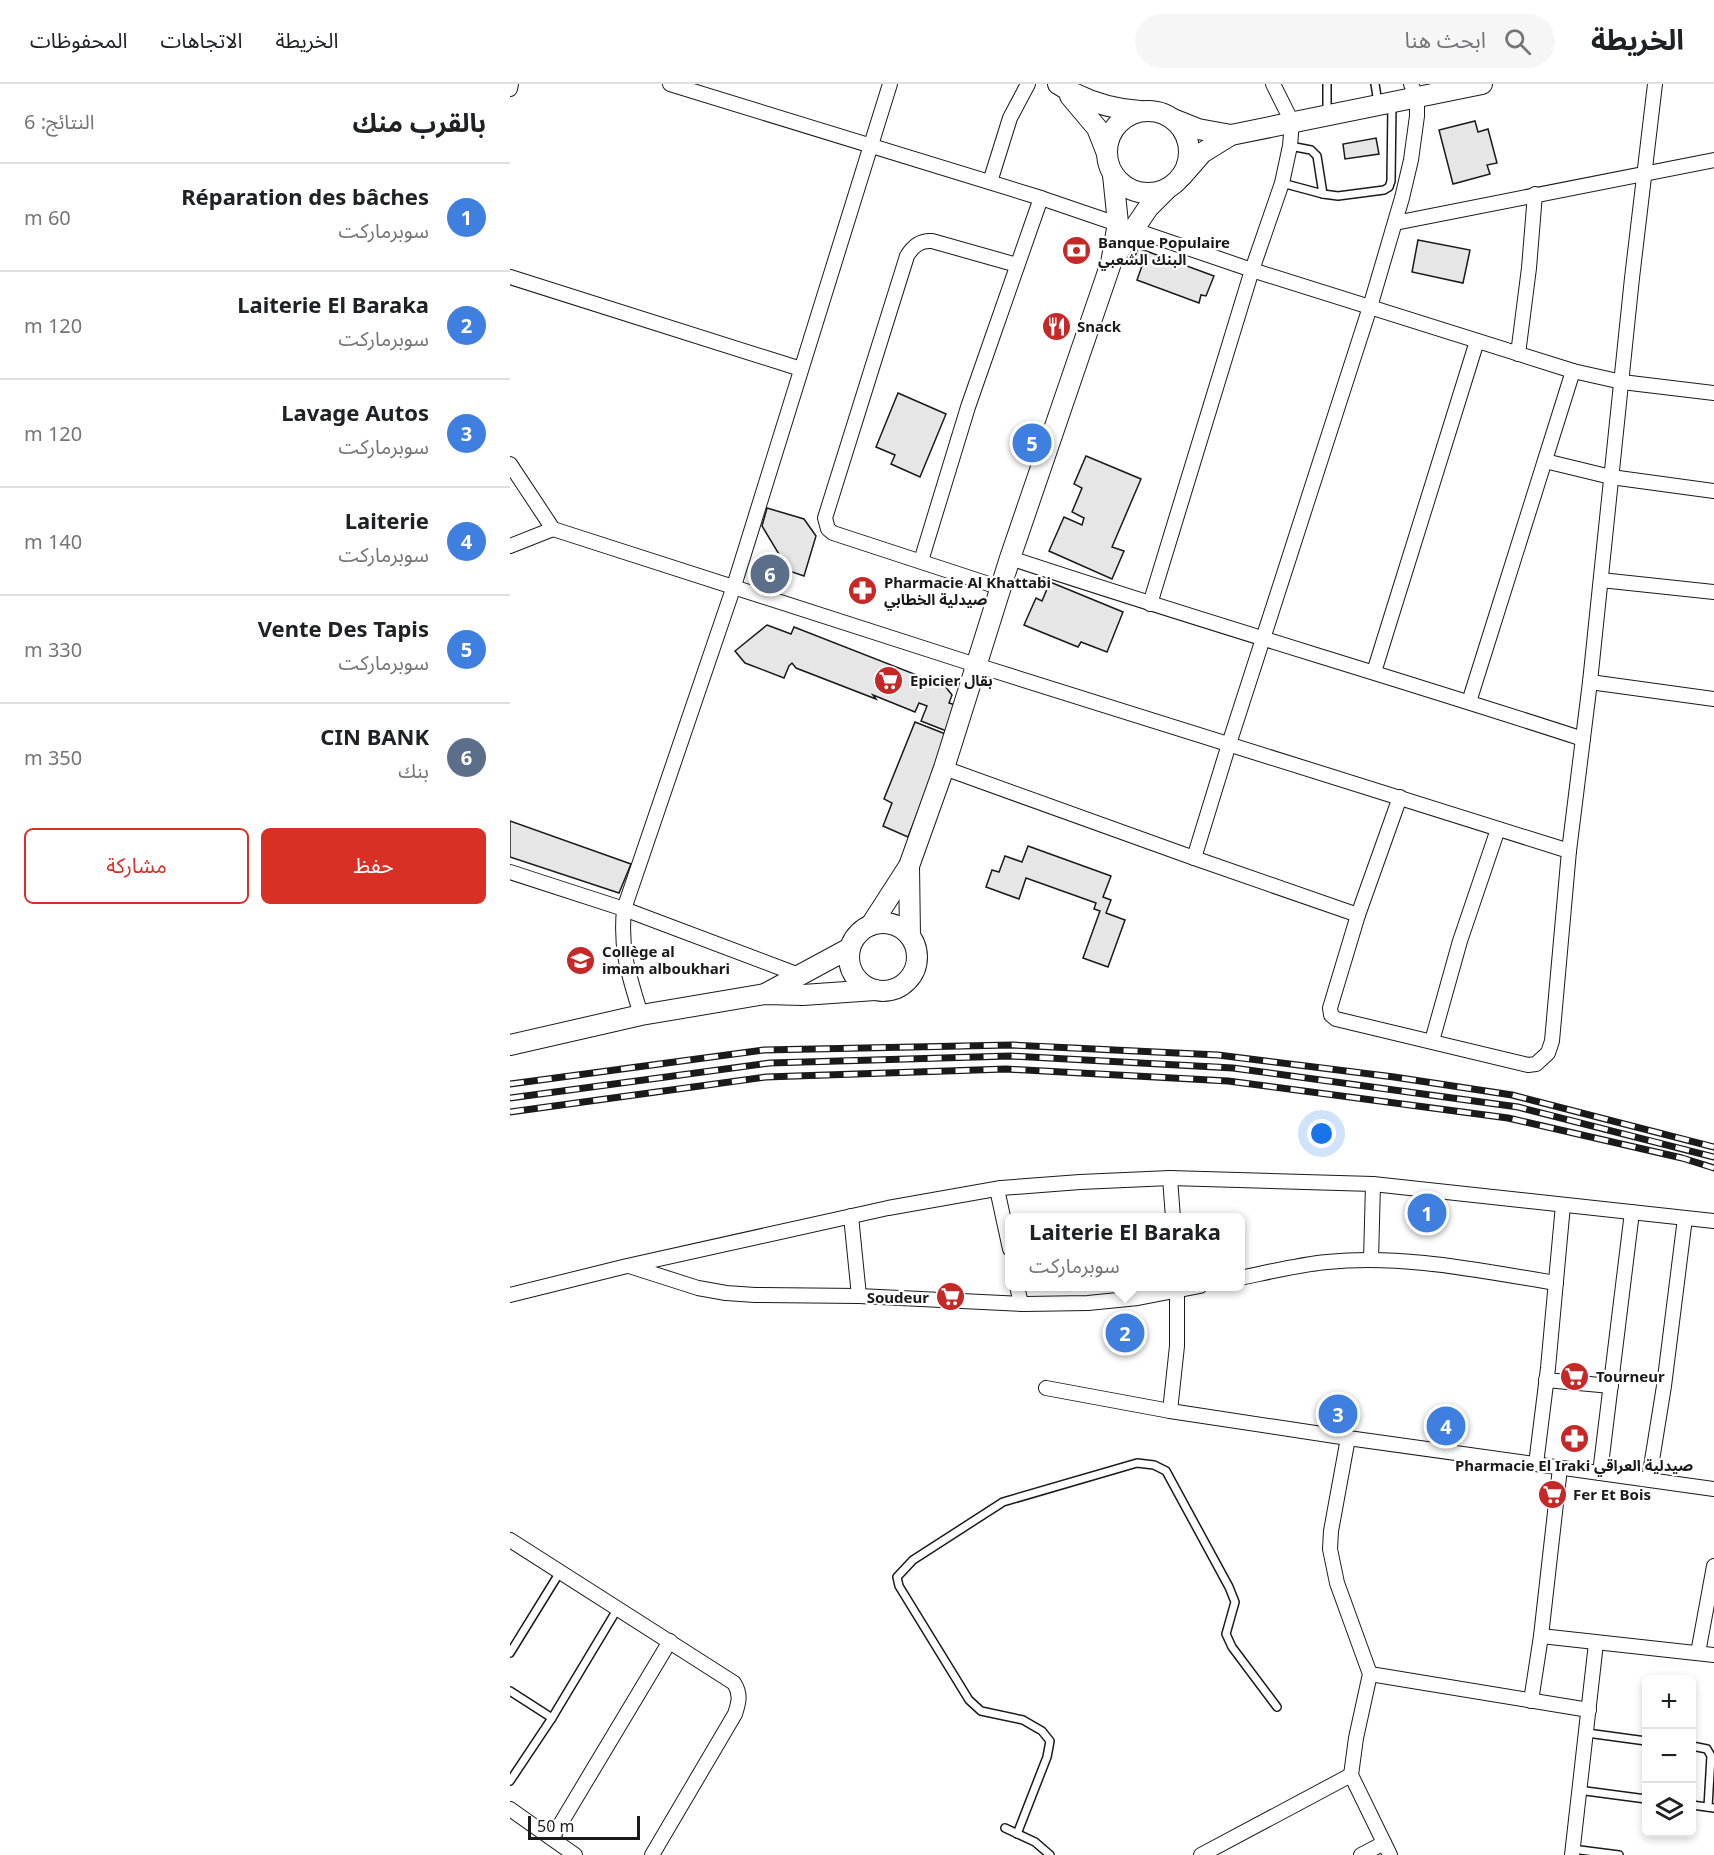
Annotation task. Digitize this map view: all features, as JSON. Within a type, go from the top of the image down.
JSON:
[{"type":"street","points":[[510,88],[512,84]]},
{"type":"street","points":[[670,84],[1041,198],[1252,270],[1573,371],[1622,382],[1714,390]]},
{"type":"street","points":[[641,1015],[623,952],[624,909],[734,586],[890,84]]},
{"type":"street","points":[[990,182],[1010,118],[1028,84]]},
{"type":"street","points":[[1150,604],[1252,270],[1282,183],[1290,146],[1292,122],[1273,84]]},
{"type":"street","points":[[871,925],[909,866],[944,768],[1010,558],[1111,263],[1126,226],[1175,184],[1202,153],[1231,135],[1385,104],[1414,91],[1482,84]]},
{"type":"street","points":[[1400,797],[1358,915],[1330,1008],[1331,1015],[1336,1019],[1528,1065],[1536,1064],[1543,1060],[1552,1041],[1569,851],[1590,682],[1655,84]]},
{"type":"street","points":[[1059,85],[1093,102],[1122,110],[1155,111],[1198,129],[1231,135]]},
{"type":"street","points":[[1059,85],[1097,128],[1106,151],[1107,162],[1113,175],[1126,226]]},
{"type":"street","points":[[1194,858],[1371,307],[1406,182],[1416,126],[1414,91]]},
{"type":"street","points":[[1106,151],[1110,135],[1116,125],[1126,117],[1141,111]]},
{"type":"street","points":[[1171,118],[1184,132],[1189,145],[1188,163],[1182,176]]},
{"type":"street","points":[[1395,222],[1714,160]]},
{"type":"street","points":[[1113,175],[1128,189],[1140,193],[1154,194],[1166,190]]},
{"type":"street","points":[[1518,354],[1529,268],[1535,194]]},
{"type":"street","points":[[921,561],[968,407],[1041,198]]},
{"type":"street","points":[[1001,588],[841,536],[828,529],[825,524],[827,511],[907,256],[916,245],[925,241],[1017,265]]},
{"type":"street","points":[[510,277],[801,369]]},
{"type":"street","points":[[1374,672],[1477,341]]},
{"type":"street","points":[[1469,702],[1573,371]]},
{"type":"street","points":[[1545,461],[1611,477],[1714,490]]},
{"type":"street","points":[[510,464],[553,529],[976,665],[1569,851]]},
{"type":"street","points":[[510,546],[553,529]]},
{"type":"street","points":[[1010,558],[1583,740]]},
{"type":"street","points":[[1601,580],[1714,592]]},
{"type":"street","points":[[1590,682],[1714,699]]},
{"type":"street","points":[[944,768],[1358,915]]},
{"type":"street","points":[[1432,1041],[1460,942],[1498,829]]},
{"type":"street","points":[[909,866],[910,936]]},
{"type":"street","points":[[510,872],[624,909],[799,975]]},
{"type":"street","points":[[510,1045],[641,1015],[765,994],[803,995],[887,990],[898,987],[912,975],[917,953],[910,936],[905,930],[893,924],[871,925],[856,935],[850,948],[849,960],[852,971],[862,983],[876,990]]},
{"type":"street","points":[[765,994],[850,948]]},
{"type":"street","points":[[1170,1178],[1173,1213]]},
{"type":"street","points":[[510,1295],[627,1266],[888,1208],[997,1189],[1170,1178],[1373,1184],[1714,1221]]},
{"type":"street","points":[[1371,1260],[1373,1184]]},
{"type":"street","points":[[997,1189],[1005,1226]]},
{"type":"street","points":[[1536,1464],[1563,1205]]},
{"type":"street","points":[[1600,1473],[1632,1212]]},
{"type":"street","points":[[851,1216],[859,1296]]},
{"type":"street","points":[[1649,1479],[1664,1386],[1685,1218]]},
{"type":"street","points":[[1245,1277],[1287,1267],[1371,1260],[1437,1264],[1556,1283]]},
{"type":"street","points":[[627,1266],[698,1288],[755,1295],[859,1296],[1021,1304],[1088,1303],[1165,1291]]},
{"type":"street","points":[[1018,1291],[1021,1304]]},
{"type":"street","points":[[1170,1411],[1177,1346],[1178,1291]]},
{"type":"street","points":[[1546,1380],[1611,1386]]},
{"type":"street","points":[[1046,1388],[1170,1411],[1348,1438],[1714,1489]]},
{"type":"street","points":[[1348,1438],[1331,1531],[1330,1549],[1336,1582],[1370,1674],[1356,1738],[1351,1774],[1387,1849],[1361,1855]]},
{"type":"street","points":[[1531,1701],[1541,1636],[1560,1468]]},
{"type":"street","points":[[510,1540],[670,1641],[734,1683],[739,1690],[740,1701],[735,1714],[652,1855]]},
{"type":"street","points":[[1698,1653],[1714,1566]]},
{"type":"street","points":[[1541,1636],[1714,1655]]},
{"type":"street","points":[[552,1838],[670,1641]]},
{"type":"street","points":[[1572,1852],[1596,1643]]},
{"type":"street","points":[[1370,1674],[1589,1710]]},
{"type":"street","points":[[1201,1855],[1351,1774]]},
{"type":"street","points":[[510,1809],[575,1855]]},
{"type":"lane","points":[[1327,84],[1327,115]]},
{"type":"lane","points":[[1282,183],[1338,196],[1384,190],[1389,187],[1391,181],[1385,104],[1375,84]]},
{"type":"lane","points":[[1290,146],[1311,150],[1317,156],[1323,194]]},
{"type":"lane","points":[[1391,181],[1406,182]]},
{"type":"lane","points":[[1017,1834],[1047,1757],[1050,1741],[1042,1731],[1023,1720],[981,1711],[969,1700],[898,1586],[897,1577],[913,1560],[1003,1502],[1137,1463],[1154,1465],[1167,1472],[1229,1587],[1234,1602],[1226,1634],[1232,1647],[1277,1707]]},
{"type":"lane","points":[[510,1653],[560,1572]]},
{"type":"lane","points":[[510,1781],[552,1718],[618,1608]]},
{"type":"lane","points":[[510,1691],[552,1718]]},
{"type":"lane","points":[[1587,1733],[1642,1739]]},
{"type":"lane","points":[[1696,1747],[1707,1749],[1711,1756],[1711,1807],[1696,1805]]},
{"type":"lane","points":[[1578,1790],[1642,1798]]},
{"type":"lane","points":[[1005,1828],[1035,1842],[1050,1855]]},
{"type":"lane","points":[[1572,1852],[1619,1855]]},
{"type":"building","points":[[1475,121],[1478,132],[1488,129],[1497,163],[1487,165],[1490,174],[1453,184],[1439,130]]},
{"type":"building","points":[[1376,138],[1379,154],[1345,159],[1343,144]]},
{"type":"building","points":[[1418,240],[1470,250],[1463,283],[1412,272]]},
{"type":"building","points":[[1138,248],[1214,276],[1206,296],[1201,295],[1199,303],[1137,280],[1142,266],[1133,262]]},
{"type":"building","points":[[898,393],[946,414],[920,477],[891,464],[895,455],[876,447]]},
{"type":"building","points":[[1086,456],[1141,479],[1112,547],[1124,551],[1112,579],[1049,551],[1064,517],[1082,525],[1084,518],[1072,512],[1082,488],[1074,484]]},
{"type":"building","points":[[767,508],[804,519],[816,536],[804,576],[789,571],[762,526]]},
{"type":"building","points":[[1050,582],[1123,612],[1107,652],[1081,642],[1078,647],[1024,625],[1036,598],[1042,601]]},
{"type":"building","points":[[767,625],[791,634],[794,627],[945,686],[952,695],[949,703],[959,706],[949,732],[921,721],[927,706],[919,703],[915,712],[796,668],[792,663],[784,678],[745,663],[735,651]]},
{"type":"building","points":[[915,722],[948,735],[908,837],[883,826],[892,803],[884,799]]},
{"type":"building","points":[[510,821],[631,864],[619,893],[510,857]]},
{"type":"building","points":[[1028,846],[1111,876],[1103,897],[1111,900],[1106,913],[1125,920],[1108,967],[1083,958],[1100,911],[1094,909],[1096,903],[1026,878],[1019,899],[986,887],[992,870],[999,872],[1005,856],[1022,862]]},
{"type":"railway","points":[[510,1084],[764,1050],[1012,1045],[1218,1055],[1394,1077],[1512,1095],[1714,1147]]},
{"type":"railway","points":[[510,1098],[770,1063],[1010,1056],[1233,1068],[1518,1107],[1714,1157]]},
{"type":"railway","points":[[510,1112],[766,1077],[1006,1069],[1228,1081],[1508,1118],[1682,1158],[1714,1168]]},
{"type":"place","name":"Banque Populaire البنك الشعبي","points":[[1077,251]]},
{"type":"place","name":"Snack","points":[[1056,326]]},
{"type":"place","name":"Vente Des Tapis","points":[[1032,443]]},
{"type":"place","name":"CIN BANK","points":[[770,574]]},
{"type":"place","name":"Pharmacie Al Khattabi صيدلية الخطابي","points":[[863,591]]},
{"type":"place","name":"Epicier بقال","points":[[889,680]]},
{"type":"place","name":"Collège al imam alboukhari","points":[[581,960]]},
{"type":"place","name":"Réparation des bâches","points":[[1427,1213]]},
{"type":"place","name":"Soudeur","points":[[950,1297]]},
{"type":"place","name":"Laiterie El Baraka","points":[[1125,1333]]},
{"type":"place","name":"Tourneur","points":[[1575,1376]]},
{"type":"place","name":"Lavage Autos","points":[[1338,1414]]},
{"type":"place","name":"Laiterie","points":[[1446,1426]]},
{"type":"place","name":"Pharmacie El Iraki صيدلية العراقي","points":[[1574,1438]]},
{"type":"place","name":"Fer Et Bois","points":[[1552,1494]]}]
